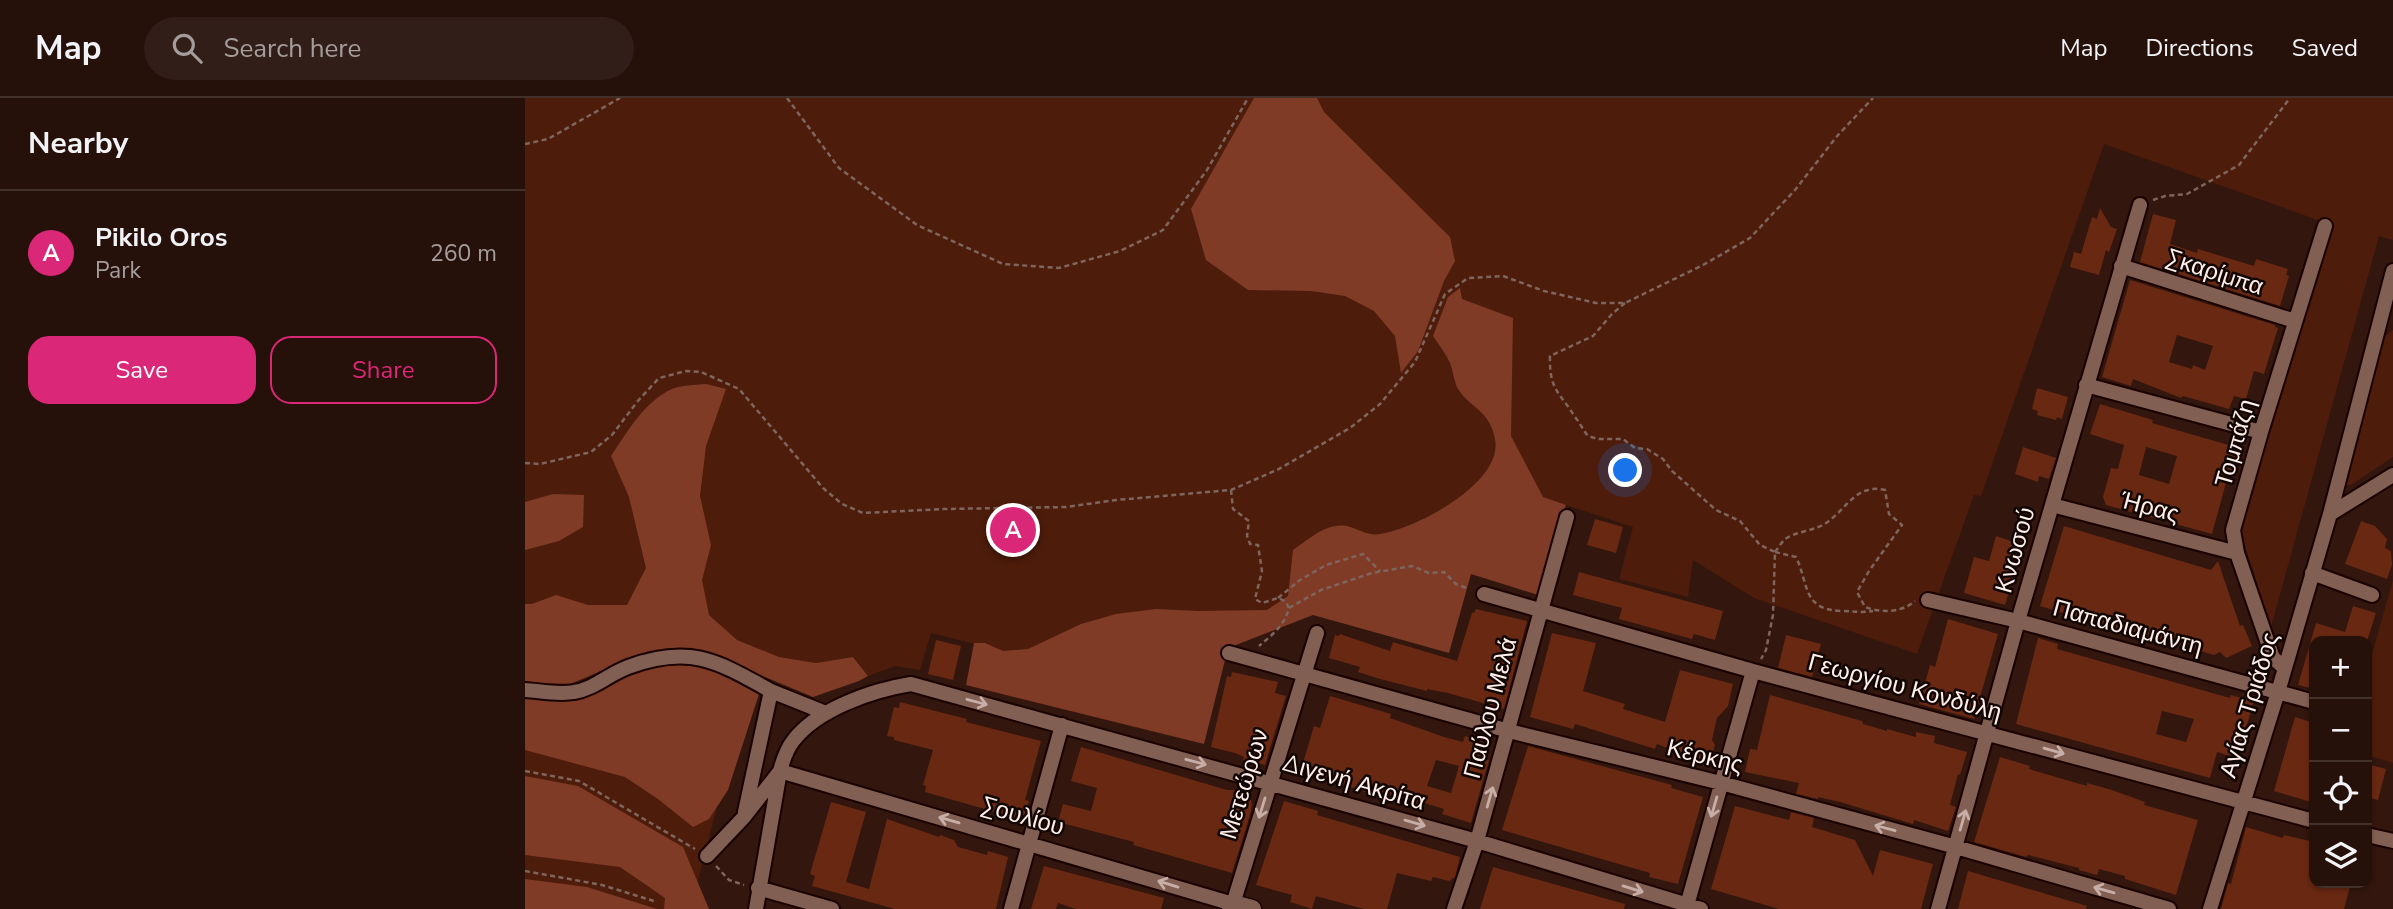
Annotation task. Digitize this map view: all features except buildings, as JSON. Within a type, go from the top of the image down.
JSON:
[{"type":"street","name":"Κνωσού","points":[[1938,909],[2018,621],[2140,205]]},
{"type":"street","name":"Τομπάζη","points":[[2285,668],[2273,658],[2237,554],[2233,530],[2325,226]]},
{"type":"street","name":"Σκαρίμπα","points":[[2121,266],[2295,321]]},
{"type":"street","name":"Αγίας Τριάδος","points":[[2210,909],[2330,514],[2393,271]]},
{"type":"street","points":[[2087,385],[2261,432]]},
{"type":"street","points":[[2330,514],[2393,475]]},
{"type":"street","name":"Ήρας","points":[[2052,505],[2237,554]]},
{"type":"street","name":"Παύλου Μελά","points":[[1454,909],[1509,731],[1567,517]]},
{"type":"street","points":[[2312,573],[2372,595]]},
{"type":"street","name":"Γεωργίου Κονδύλη","points":[[1484,594],[1753,671],[2309,820]]},
{"type":"street","name":"Παπαδιαμάντη","points":[[1929,600],[2018,621],[2309,701]]},
{"type":"street","name":"Μετεώρων","points":[[1232,906],[1317,633]]},
{"type":"street","name":"Κέρκης","points":[[1229,653],[1509,731],[1721,783],[2169,909]]},
{"type":"street","points":[[525,690],[572,693],[599,684],[626,668],[663,657],[693,656],[722,664],[771,691],[826,713]]},
{"type":"street","points":[[1691,908],[1721,783],[1753,671]]},
{"type":"street","name":"Διγενή Ακρίτα","points":[[826,713],[876,691],[911,684],[1477,841],[1691,908]]},
{"type":"street","points":[[744,817],[771,691]]},
{"type":"street","points":[[756,909],[785,753],[804,729],[826,713]]},
{"type":"street","points":[[1011,909],[1062,725]]},
{"type":"street","points":[[707,856],[744,817],[780,771]]},
{"type":"street","name":"Σουλίου","points":[[780,771],[1029,843],[1232,906],[1252,909]]},
{"type":"street","points":[[2372,836],[2393,841]]},
{"type":"street","points":[[758,888],[832,909]]},
{"type":"path","points":[[525,144],[548,139],[620,98]]},
{"type":"path","points":[[787,98],[839,168],[917,225],[1003,264],[1059,268],[1120,251],[1163,230],[1207,170],[1248,98]]},
{"type":"path","points":[[1873,98],[1838,135],[1795,190],[1750,238],[1703,265],[1625,303],[1593,336],[1550,356],[1551,382],[1559,398],[1569,407],[1588,436],[1598,439],[1623,439],[1635,448],[1647,449],[1663,459],[1672,471],[1716,510],[1740,521],[1760,545],[1775,552],[1796,556],[1805,586],[1818,607],[1828,611],[1859,613],[1908,607],[1917,599],[1929,600]]},
{"type":"path","points":[[2140,205],[2187,194],[2239,165],[2290,98]]},
{"type":"path","points":[[525,463],[540,464],[591,452],[612,435],[659,378],[686,371],[701,372],[739,389],[823,488],[842,505],[863,513],[1066,508],[1117,500],[1231,490],[1279,469],[1350,428],[1380,404],[1415,362],[1445,294],[1468,278],[1503,276],[1544,291],[1597,303],[1625,303]]},
{"type":"path","points":[[1753,671],[1766,650],[1771,630],[1775,598],[1775,552],[1785,539],[1823,525],[1839,513],[1849,500],[1874,487],[1885,490],[1889,513],[1902,525],[1857,592],[1865,607],[1875,611]]},
{"type":"path","points":[[1231,490],[1233,509],[1249,521],[1247,536],[1250,544],[1258,545],[1262,571],[1255,599],[1262,603],[1278,598],[1300,580],[1336,561],[1363,555],[1380,571]]},
{"type":"path","points":[[1249,659],[1256,648],[1277,631],[1289,608],[1321,590],[1380,571],[1412,566],[1429,573],[1444,572],[1456,584],[1484,594]]},
{"type":"path","points":[[1278,598],[1285,601],[1289,608]]},
{"type":"path","points":[[525,771],[579,781],[707,856],[729,880],[758,888]]},
{"type":"path","points":[[525,871],[602,885],[657,902]]},
{"type":"shaded area","points":[[525,98],[2393,98],[2393,240],[2379,236],[2271,627],[2240,530],[2332,225],[2104,144],[1981,496],[1974,495],[1917,654],[1754,598],[1693,560],[1688,597],[1619,579],[1633,527],[1563,504],[1225,646],[1202,742],[975,644],[931,633],[920,670],[895,666],[868,676],[853,657],[816,663],[779,657],[758,649],[697,884],[700,909],[525,909]]},
{"type":"shaded area","points":[[1254,98],[1317,98],[1324,112],[1450,237],[1455,261],[1444,281],[1418,351],[1401,373],[1395,336],[1374,311],[1345,296],[1311,291],[1248,290],[1206,260],[1191,209]]},
{"type":"shaded area","points":[[1460,288],[1462,299],[1513,318],[1511,436],[1543,497],[1566,505],[1538,595],[1471,574],[1449,653],[1313,615],[1228,648],[1204,744],[966,685],[974,643],[985,643],[1003,651],[1028,649],[1081,624],[1116,614],[1156,609],[1267,610],[1288,596],[1293,550],[1320,532],[1334,526],[1350,527],[1372,534],[1395,530],[1434,513],[1472,487],[1486,472],[1494,456],[1495,439],[1489,421],[1458,389],[1450,363],[1433,336],[1448,297]]},
{"type":"shaded area","points":[[2393,330],[2393,457],[2351,485],[2343,486],[2384,337]]},
{"type":"shaded area","points":[[706,384],[726,389],[706,446],[700,496],[711,545],[702,580],[709,615],[737,640],[779,657],[816,663],[853,657],[868,676],[813,697],[722,659],[682,649],[648,651],[570,684],[525,682],[525,604],[556,595],[588,605],[627,605],[646,568],[629,497],[611,456],[637,418],[653,401],[672,389]]},
{"type":"shaded area","points":[[553,494],[584,495],[583,527],[559,541],[525,550],[525,502]]},
{"type":"shaded area","points":[[2393,580],[2393,763],[2372,757],[2372,654]]},
{"type":"shaded area","points":[[693,659],[722,669],[760,691],[728,790],[709,819],[693,827],[625,777],[525,750],[525,696],[573,697],[627,673],[665,661]]},
{"type":"shaded area","points":[[525,776],[578,786],[683,847],[709,909],[664,909],[665,898],[620,867],[525,855]]},
{"type":"shaded area","points":[[525,879],[587,887],[657,909],[525,909]]},
{"type":"place","name":"Pikilo Oros","points":[[1013,530]]}]
